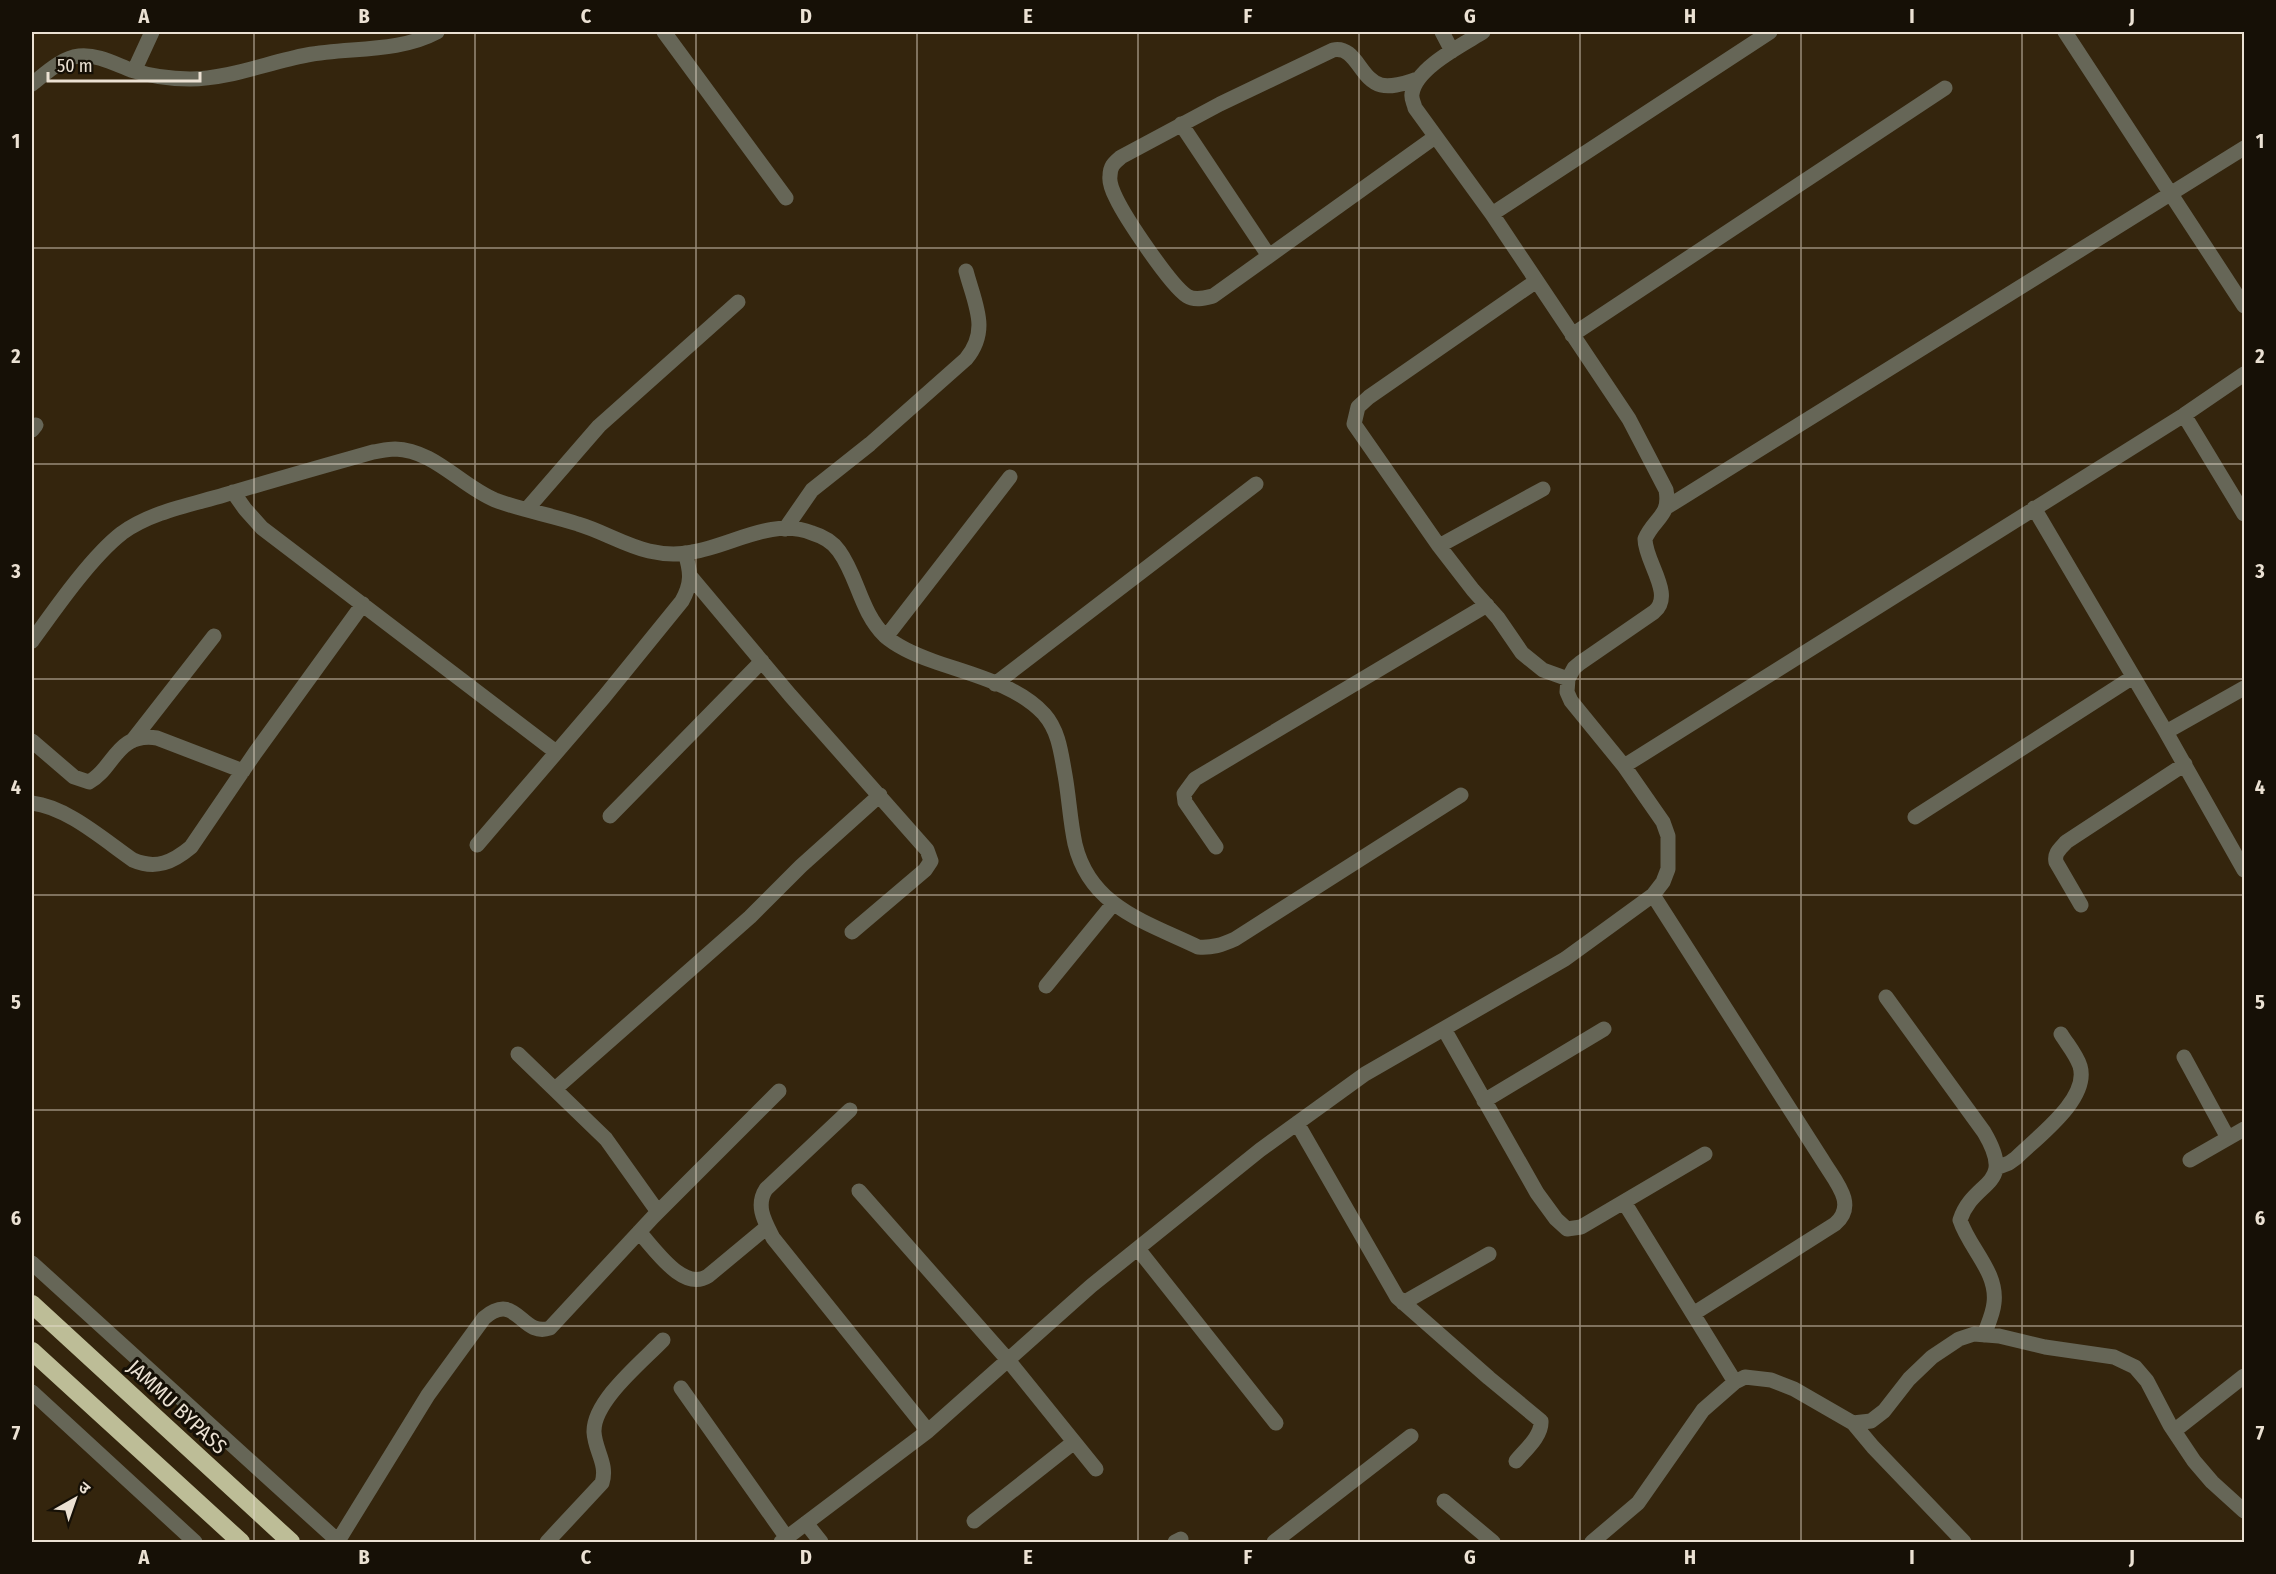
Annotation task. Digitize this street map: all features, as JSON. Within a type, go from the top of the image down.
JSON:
[{"type":"highway","name":"JAMMU BYPASS","points":[[32,1304],[291,1542]]},
{"type":"highway","points":[[32,1351],[241,1542]]},
{"type":"street","points":[[134,71],[152,32]]},
{"type":"street","points":[[32,84],[65,61],[78,56],[92,56],[134,71],[166,78],[192,79],[330,51],[397,46],[437,32]]},
{"type":"street","points":[[664,32],[786,198]]},
{"type":"street","points":[[1442,32],[1452,51]]},
{"type":"street","points":[[1483,32],[1452,51],[1418,79],[1413,89],[1412,100],[1421,118],[1491,214],[1629,419],[1666,490],[1667,507]]},
{"type":"street","points":[[1491,214],[1770,32]]},
{"type":"street","points":[[2065,32],[2244,306]]},
{"type":"street","points":[[1418,79],[1391,86],[1379,85],[1363,72],[1349,53],[1339,49],[1220,104],[1121,157],[1111,167],[1109,178],[1115,197],[1158,262],[1180,291],[1189,298],[1200,299],[1213,296],[1435,137]]},
{"type":"street","points":[[1572,335],[1945,88]]},
{"type":"street","points":[[1181,124],[1269,256]]},
{"type":"street","points":[[681,1389],[784,1540],[928,1431],[1091,1286],[1260,1150],[1365,1074],[1565,959],[1653,895],[1663,882],[1668,868],[1668,836],[1663,822],[1624,766],[1571,701],[1568,680],[1574,668],[1580,663],[1661,605],[1662,592],[1646,552],[1645,539],[1667,507],[2244,148]]},
{"type":"street","points":[[785,529],[812,490],[870,444],[966,359],[975,348],[980,328],[966,271]]},
{"type":"street","points":[[1535,282],[1369,397],[1358,407],[1354,424],[1438,546],[1532,662],[1543,670],[1568,680]]},
{"type":"street","points":[[527,509],[599,426],[738,302]]},
{"type":"street","points":[[1624,766],[2184,415],[2244,374]]},
{"type":"street","points":[[2184,415],[2244,514]]},
{"type":"street","points":[[32,641],[94,561],[124,532],[154,516],[373,452],[395,449],[419,454],[432,460],[477,491],[496,500],[596,530],[650,551],[685,553],[740,537],[797,528],[822,537],[839,550],[867,611],[886,637],[904,650],[995,684],[1023,697],[1037,707],[1055,731],[1059,742],[1076,844],[1090,882],[1113,904],[1198,947],[1208,948],[1223,944],[1329,881],[1461,795]]},
{"type":"street","points":[[886,637],[1011,477]]},
{"type":"street","points":[[995,684],[1256,484]]},
{"type":"street","points":[[1438,546],[1543,489]]},
{"type":"street","points":[[233,492],[262,528],[556,752]]},
{"type":"street","points":[[2034,508],[2185,764],[2244,870]]},
{"type":"street","points":[[477,845],[682,601],[689,588],[691,577],[685,553]]},
{"type":"street","points":[[691,577],[927,850],[931,861],[925,870],[852,932]]},
{"type":"street","points":[[32,802],[66,814],[133,860],[144,865],[158,865],[178,857],[191,847],[363,604]]},
{"type":"street","points":[[1216,848],[1185,802],[1184,794],[1195,779],[1487,605]]},
{"type":"street","points":[[32,741],[74,777],[89,782],[98,776],[111,757],[132,741],[214,636]]},
{"type":"street","points":[[610,816],[762,661]]},
{"type":"street","points":[[1915,817],[2133,676]]},
{"type":"street","points":[[2166,732],[2244,688]]},
{"type":"street","points":[[132,741],[142,737],[157,738],[243,771]]},
{"type":"street","points":[[2081,905],[2056,862],[2057,851],[2066,842],[2185,764]]},
{"type":"street","points":[[555,1089],[750,917],[809,858],[880,795]]},
{"type":"street","points":[[1653,895],[1823,1161],[1846,1204],[1841,1219],[1824,1232],[1693,1314]]},
{"type":"street","points":[[1046,986],[1113,904]]},
{"type":"street","points":[[1886,997],[1994,1150],[1996,1168],[1987,1185],[1963,1211],[1960,1220],[1987,1269],[1994,1290],[1991,1316],[1984,1335]]},
{"type":"street","points":[[1444,1029],[1537,1193],[1546,1207],[1567,1229],[1581,1227],[1705,1154]]},
{"type":"street","points":[[1484,1101],[1604,1029]]},
{"type":"street","points":[[1996,1168],[2016,1158],[2062,1113],[2080,1087],[2080,1067],[2061,1034]]},
{"type":"street","points":[[518,1054],[606,1139],[658,1212]]},
{"type":"street","points":[[2184,1057],[2228,1138]]},
{"type":"street","points":[[32,1263],[338,1542],[428,1395],[484,1318],[493,1310],[504,1308],[512,1311],[534,1328],[543,1330],[550,1328],[658,1212],[779,1091]]},
{"type":"street","points":[[850,1110],[766,1189],[761,1196],[760,1208],[773,1238],[928,1431]]},
{"type":"street","points":[[1297,1123],[1360,1231],[1384,1278],[1403,1303],[1541,1421],[1540,1430],[1516,1461]]},
{"type":"street","points":[[2190,1160],[2244,1129]]},
{"type":"street","points":[[859,1191],[1008,1360],[1096,1469]]},
{"type":"street","points":[[1624,1202],[1736,1382]]},
{"type":"street","points":[[639,1232],[678,1274],[693,1281],[702,1280],[708,1276],[767,1227]]},
{"type":"street","points":[[1138,1249],[1276,1423]]},
{"type":"street","points":[[1403,1303],[1489,1254]]},
{"type":"street","points":[[1853,1423],[1871,1421],[1878,1416],[1923,1365],[1959,1338],[1974,1334],[2114,1357],[2135,1367],[2147,1381],[2174,1431],[2194,1461],[2212,1482],[2244,1511]]},
{"type":"street","points":[[547,1542],[602,1483],[603,1462],[594,1433],[600,1410],[608,1397],[663,1340]]},
{"type":"street","points":[[2174,1431],[2244,1376]]},
{"type":"street","points":[[1592,1542],[1638,1503],[1703,1410],[1745,1377],[1771,1380],[1794,1389],[1853,1423],[1873,1448],[1964,1542]]},
{"type":"street","points":[[32,1392],[195,1542]]},
{"type":"street","points":[[1274,1542],[1411,1436]]},
{"type":"street","points":[[974,1521],[1074,1442]]},
{"type":"street","points":[[1444,1501],[1493,1542]]},
{"type":"street","points":[[806,1523],[821,1542]]}]
